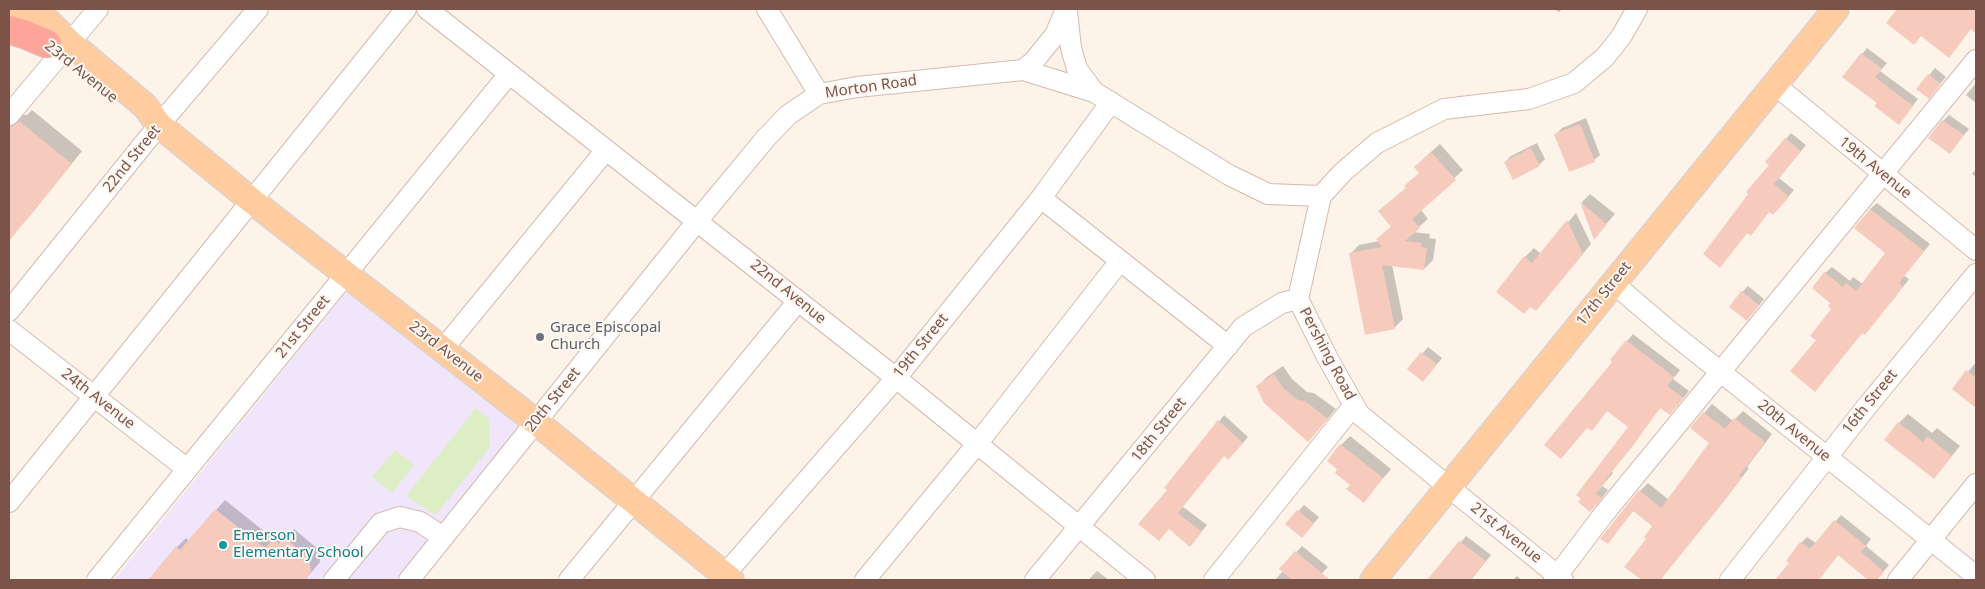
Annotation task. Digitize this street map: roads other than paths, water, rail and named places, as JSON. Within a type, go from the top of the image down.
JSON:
[{"type":"highway","points":[[9,30],[59,47]]},
{"type":"main road","name":"23rd Avenue","points":[[10,9],[59,47],[136,117],[159,125],[252,201],[536,422],[725,578]]},
{"type":"main road","name":"23rd Avenue","points":[[35,9],[59,47]]},
{"type":"main road","name":"17th Street","points":[[1373,580],[1836,9]]},
{"type":"street","points":[[9,115],[59,47],[98,9]]},
{"type":"street","name":"22nd Street","points":[[9,311],[159,125],[258,9]]},
{"type":"street","points":[[9,502],[406,9]]},
{"type":"street","name":"22nd Avenue","points":[[427,9],[698,220],[1145,580]]},
{"type":"street","points":[[767,9],[819,94]]},
{"type":"street","points":[[1023,70],[1034,61],[1056,36],[1066,9]]},
{"type":"street","points":[[1066,9],[1070,48],[1077,68],[1103,97]]},
{"type":"street","points":[[1023,70],[1103,97],[1229,176],[1268,194],[1321,196],[1343,172],[1376,143],[1444,109],[1529,99],[1574,83],[1605,57],[1621,37],[1637,9]]},
{"type":"street","points":[[1558,579],[1603,516],[1722,373],[1976,60]]},
{"type":"street","name":"Morton Road","points":[[698,220],[771,132],[788,115],[819,94],[857,86],[1023,70]]},
{"type":"street","name":"21st Street","points":[[97,580],[509,74]]},
{"type":"street","name":"19th Avenue","points":[[1774,84],[1976,250]]},
{"type":"street","name":"19th Street","points":[[725,578],[896,378],[1041,198],[1103,97]]},
{"type":"street","points":[[443,349],[606,150]]},
{"type":"street","name":"Pershing Road","points":[[1321,196],[1298,298],[1326,355],[1359,414],[1448,487]]},
{"type":"street","points":[[1041,198],[1228,346]]},
{"type":"street","name":"20th Street","points":[[408,580],[698,220]]},
{"type":"street","points":[[865,580],[977,444],[1120,262]]},
{"type":"street","name":"16th Street","points":[[1730,580],[1826,457],[1976,274]]},
{"type":"street","name":"20th Avenue","points":[[1613,283],[1826,457],[1976,576]]},
{"type":"street","name":"18th Street","points":[[1035,580],[1243,327],[1282,303],[1298,298]]},
{"type":"street","points":[[569,580],[798,301]]},
{"type":"street","name":"24th Avenue","points":[[9,330],[187,469]]},
{"type":"street","points":[[1214,580],[1354,405]]},
{"type":"street","points":[[1898,580],[1976,484]]},
{"type":"street","name":"21st Avenue","points":[[1448,487],[1558,579]]},
{"type":"street","points":[[334,580],[381,523],[400,517],[420,522],[444,537]]},
{"type":"place","name":"Grace Episcopal Church","points":[[540,337]]},
{"type":"place","name":"Emerson Elementary School","points":[[223,545]]}]
